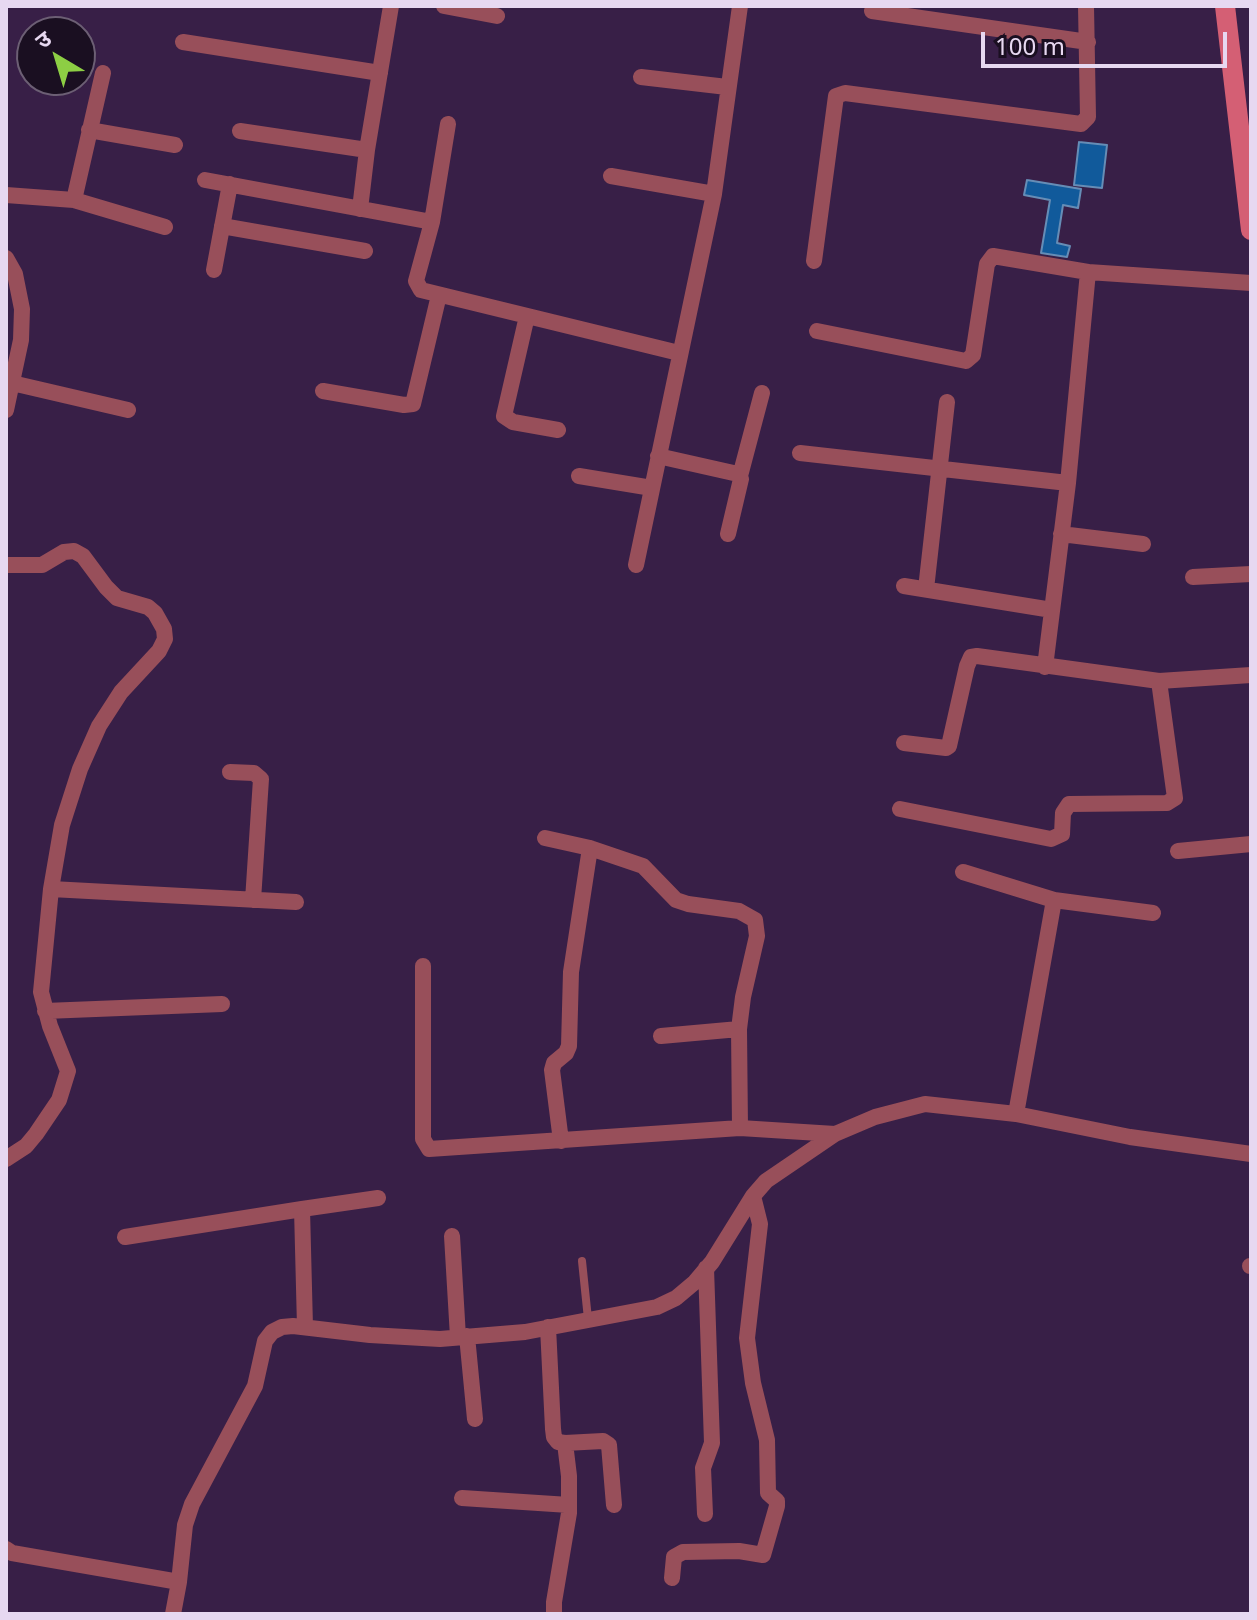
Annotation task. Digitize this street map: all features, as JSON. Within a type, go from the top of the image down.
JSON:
[{"type":"street","points":[[360,209],[391,6]]},
{"type":"street","points":[[444,6],[473,9],[497,16]]},
{"type":"street","points":[[636,565],[714,194],[740,6]]},
{"type":"street","points":[[814,261],[836,96],[845,93],[1081,124],[1088,117],[1086,6]]},
{"type":"street","points":[[1225,6],[1251,230]]},
{"type":"street","points":[[872,11],[1088,42]]},
{"type":"street","points":[[183,42],[380,73]]},
{"type":"street","points":[[74,200],[103,73]]},
{"type":"street","points":[[641,77],[727,87]]},
{"type":"street","points":[[448,124],[432,222],[416,281],[421,290],[679,353]]},
{"type":"street","points":[[89,130],[175,145]]},
{"type":"street","points":[[240,131],[367,150]]},
{"type":"street","points":[[611,176],[714,194]]},
{"type":"street","points":[[205,180],[432,222]]},
{"type":"street","points":[[214,270],[230,184]]},
{"type":"street","points":[[6,195],[74,200],[165,227]]},
{"type":"street","points":[[222,226],[365,251]]},
{"type":"street","points":[[817,331],[966,361],[973,355],[987,264],[993,256],[1088,272],[1251,283]]},
{"type":"street","points":[[6,258],[15,274],[22,309],[21,340],[6,410]]},
{"type":"street","points":[[1045,667],[1068,483],[1088,272]]},
{"type":"street","points":[[323,391],[413,404],[439,295]]},
{"type":"street","points":[[527,316],[504,416],[513,422],[558,430]]},
{"type":"street","points":[[12,383],[128,410]]},
{"type":"street","points":[[728,534],[762,393]]},
{"type":"street","points":[[926,589],[947,402]]},
{"type":"street","points":[[800,453],[1068,483]]},
{"type":"street","points":[[658,456],[740,476]]},
{"type":"street","points":[[579,476],[652,488]]},
{"type":"street","points":[[1061,534],[1143,544]]},
{"type":"street","points":[[6,565],[42,565],[64,552],[74,551],[83,556],[117,598],[148,607],[155,613],[164,629],[165,639],[159,651],[121,692],[99,726],[80,769],[62,825],[51,889],[41,992],[68,1071],[65,1085],[36,1134],[26,1146],[6,1159]]},
{"type":"street","points":[[1193,577],[1251,574]]},
{"type":"street","points":[[904,586],[1052,610]]},
{"type":"street","points":[[904,743],[949,746],[971,657],[1159,681],[1251,675]]},
{"type":"street","points":[[900,809],[1051,839],[1062,834],[1065,807],[1075,802],[1173,802],[1175,793],[1159,681]]},
{"type":"street","points":[[230,772],[254,773],[261,779],[253,900]]},
{"type":"street","points":[[545,838],[590,848],[643,866],[676,900],[739,911],[755,920],[757,936],[739,1029],[740,1128]]},
{"type":"street","points":[[1178,851],[1251,844]]},
{"type":"street","points":[[561,1141],[552,1070],[554,1063],[569,1046],[571,972],[590,848]]},
{"type":"street","points":[[963,872],[1054,900],[1153,913]]},
{"type":"street","points":[[51,889],[296,902]]},
{"type":"street","points":[[1016,1114],[1054,900]]},
{"type":"street","points":[[423,966],[425,1145],[433,1150],[740,1128],[835,1134]]},
{"type":"street","points":[[45,1011],[222,1004]]},
{"type":"street","points":[[661,1036],[739,1029]]},
{"type":"street","points":[[173,1614],[185,1525],[192,1504],[255,1386],[265,1341],[272,1332],[282,1327],[370,1335],[463,1337],[548,1327],[657,1307],[676,1298],[706,1268],[753,1196],[781,1170],[835,1134],[901,1108],[925,1104],[1016,1114],[1130,1137],[1251,1154]]},
{"type":"street","points":[[672,1578],[674,1557],[683,1552],[739,1551],[763,1555],[777,1506],[777,1501],[768,1493],[767,1440],[753,1383],[747,1338],[760,1224],[753,1196]]},
{"type":"street","points":[[125,1237],[378,1198]]},
{"type":"street","points":[[302,1209],[305,1327]]},
{"type":"street","points":[[452,1236],[475,1419]]},
{"type":"street","points":[[705,1514],[703,1468],[712,1443],[706,1268]]},
{"type":"street","points":[[548,1327],[553,1429],[558,1442],[603,1441],[609,1445],[614,1505]]},
{"type":"street","points":[[554,1614],[569,1505],[565,1443]]},
{"type":"street","points":[[462,1498],[569,1505]]},
{"type":"street","points":[[6,1549],[12,1553],[179,1582]]},
{"type":"lane","points":[[582,1261],[588,1320]]},
{"type":"building","points":[[1079,142],[1107,145],[1102,188],[1074,185]]},
{"type":"building","points":[[1027,180],[1081,189],[1078,208],[1063,205],[1057,243],[1070,246],[1067,257],[1041,253],[1050,200],[1024,195]]}]
